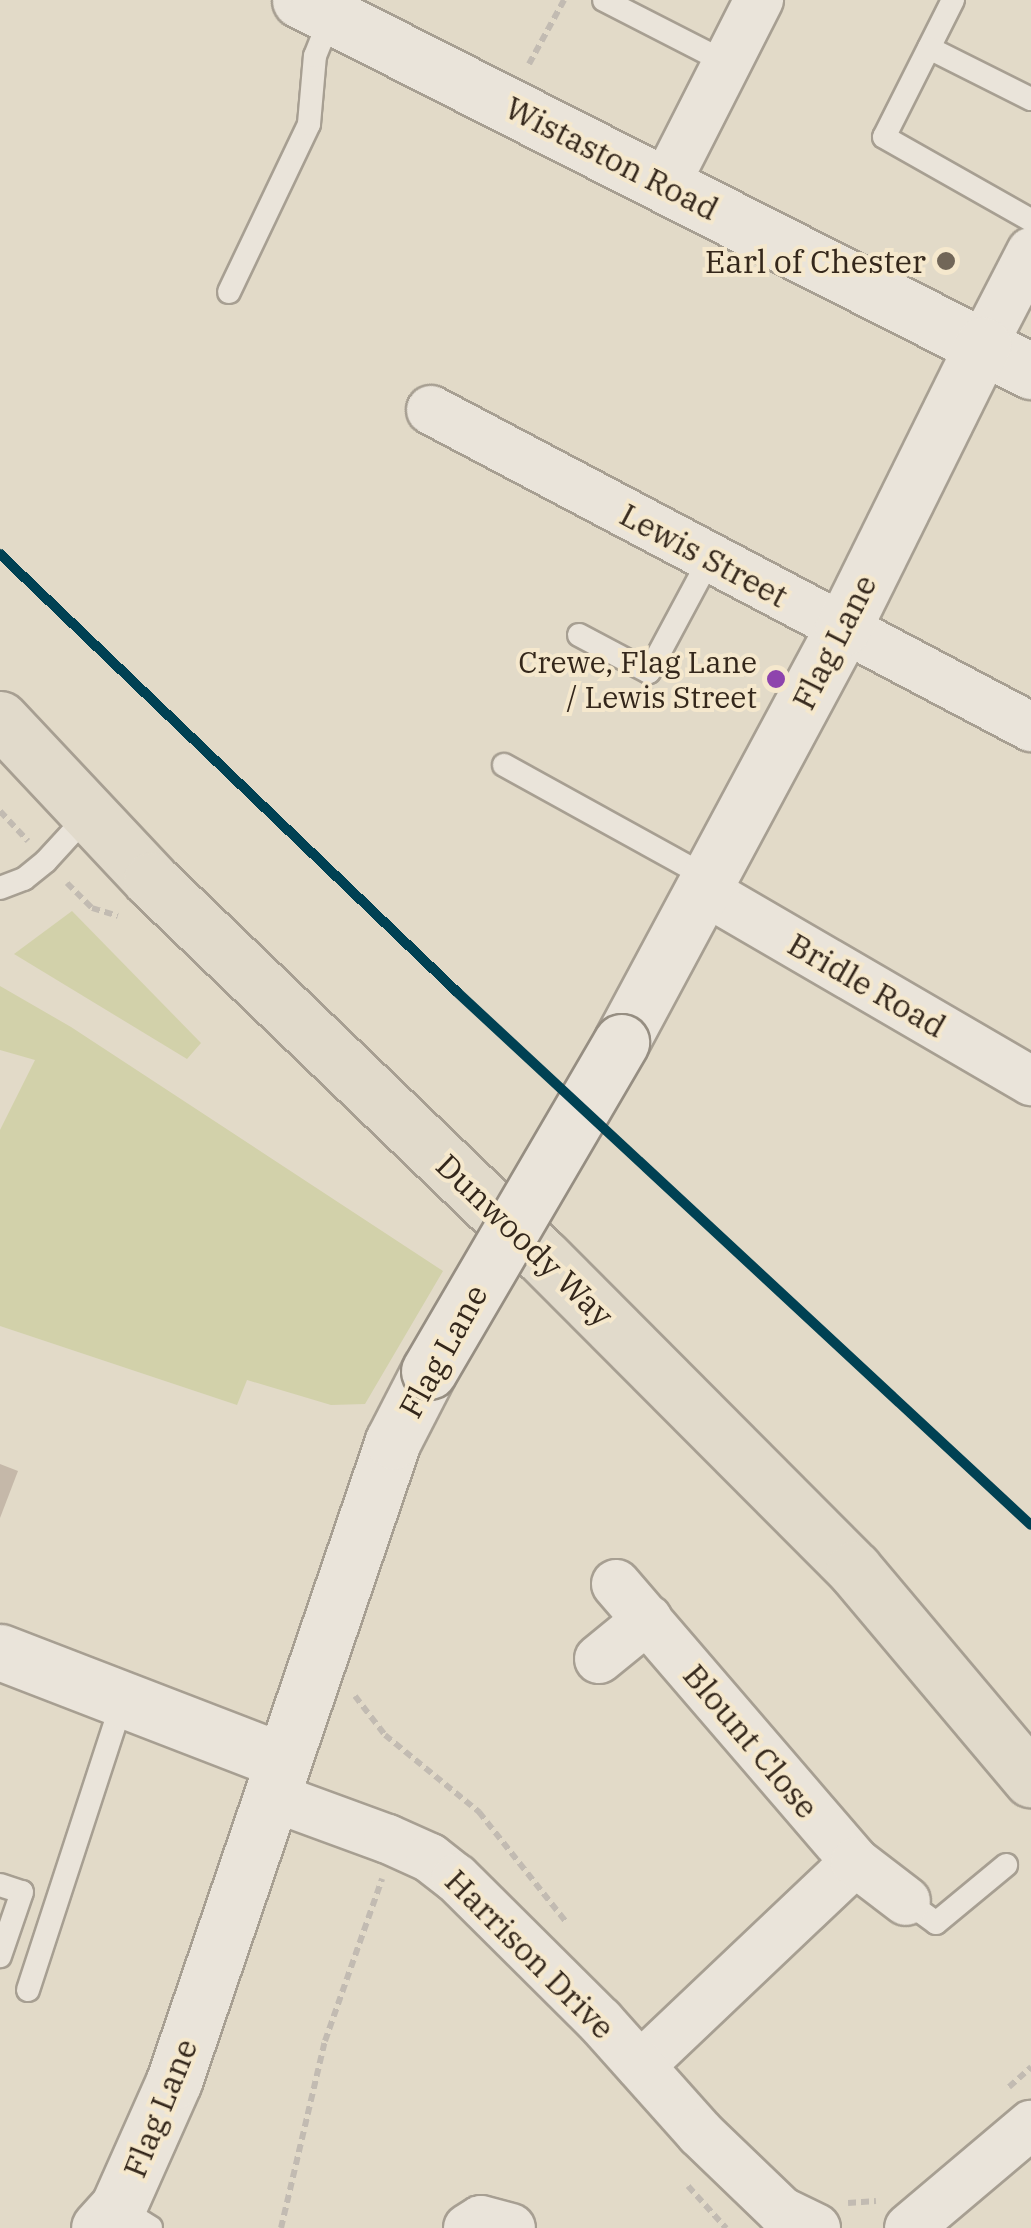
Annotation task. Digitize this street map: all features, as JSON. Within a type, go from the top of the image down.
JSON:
[{"type":"main road","name":"Dunwoody Way","points":[[0,719],[151,880],[544,1258],[854,1569],[1031,1779]]},
{"type":"street","points":[[664,185],[759,0]]},
{"type":"street","name":"Wistaston Road","points":[[341,11],[507,104],[1031,371]]},
{"type":"street","name":"Flag Lane","points":[[123,2221],[393,1441],[429,1371],[621,1042],[706,884],[843,628],[1031,252]]},
{"type":"street","name":"Lewis Street","points":[[431,410],[1031,727]]},
{"type":"street","name":"Bridle Road","points":[[706,884],[1031,1080]]},
{"type":"street","name":"Blount Close","points":[[616,1584],[855,1862],[906,1901]]},
{"type":"street","points":[[599,1659],[648,1619]]},
{"type":"street","points":[[0,1652],[123,1699],[278,1779]]},
{"type":"street","name":"Harrison Drive","points":[[278,1779],[430,1858],[470,1892],[789,2222]]},
{"type":"street","points":[[640,2066],[855,1862]]},
{"type":"street","points":[[897,2214],[1016,2109]]},
{"type":"street","points":[[468,2228],[481,2220],[511,2228]]},
{"type":"lane","points":[[604,0],[727,63]]},
{"type":"lane","points":[[953,0],[884,137],[1031,220]]},
{"type":"lane","points":[[230,292],[309,124],[315,56],[341,11]]},
{"type":"lane","points":[[928,48],[1031,99]]},
{"type":"lane","points":[[579,635],[650,672],[710,558]]},
{"type":"lane","points":[[504,765],[706,884]]},
{"type":"lane","points":[[0,888],[24,879],[46,861],[90,813]]},
{"type":"lane","points":[[28,1990],[123,1699]]},
{"type":"lane","points":[[906,1901],[936,1924],[1006,1865]]},
{"type":"lane","points":[[0,1885],[22,1892],[0,1956]]},
{"type":"path","points":[[507,104],[564,0]]},
{"type":"path","points":[[324,1635],[349,1646],[344,1672],[384,1735],[478,1812],[577,1934]]},
{"type":"path","points":[[281,2228],[325,2041],[386,1872]]},
{"type":"path","points":[[1016,2109],[1031,2067]]},
{"type":"path","points":[[789,2222],[806,2196],[897,2214]]},
{"type":"green space","points":[[72,911],[201,1043],[187,1059],[14,954]]},
{"type":"green space","points":[[0,986],[71,1027],[443,1271],[365,1404],[331,1405],[247,1380],[237,1405],[0,1326],[0,1130],[35,1060],[0,1050]]},
{"type":"building","points":[[0,1464],[18,1471],[0,1518]]},
{"type":"transit line","points":[[0,554],[457,992],[1031,1525]]},
{"type":"place","name":"Earl of Chester","points":[[946,261]]},
{"type":"place","name":"Crewe, Flag Lane / Lewis Street","points":[[776,679]]}]
